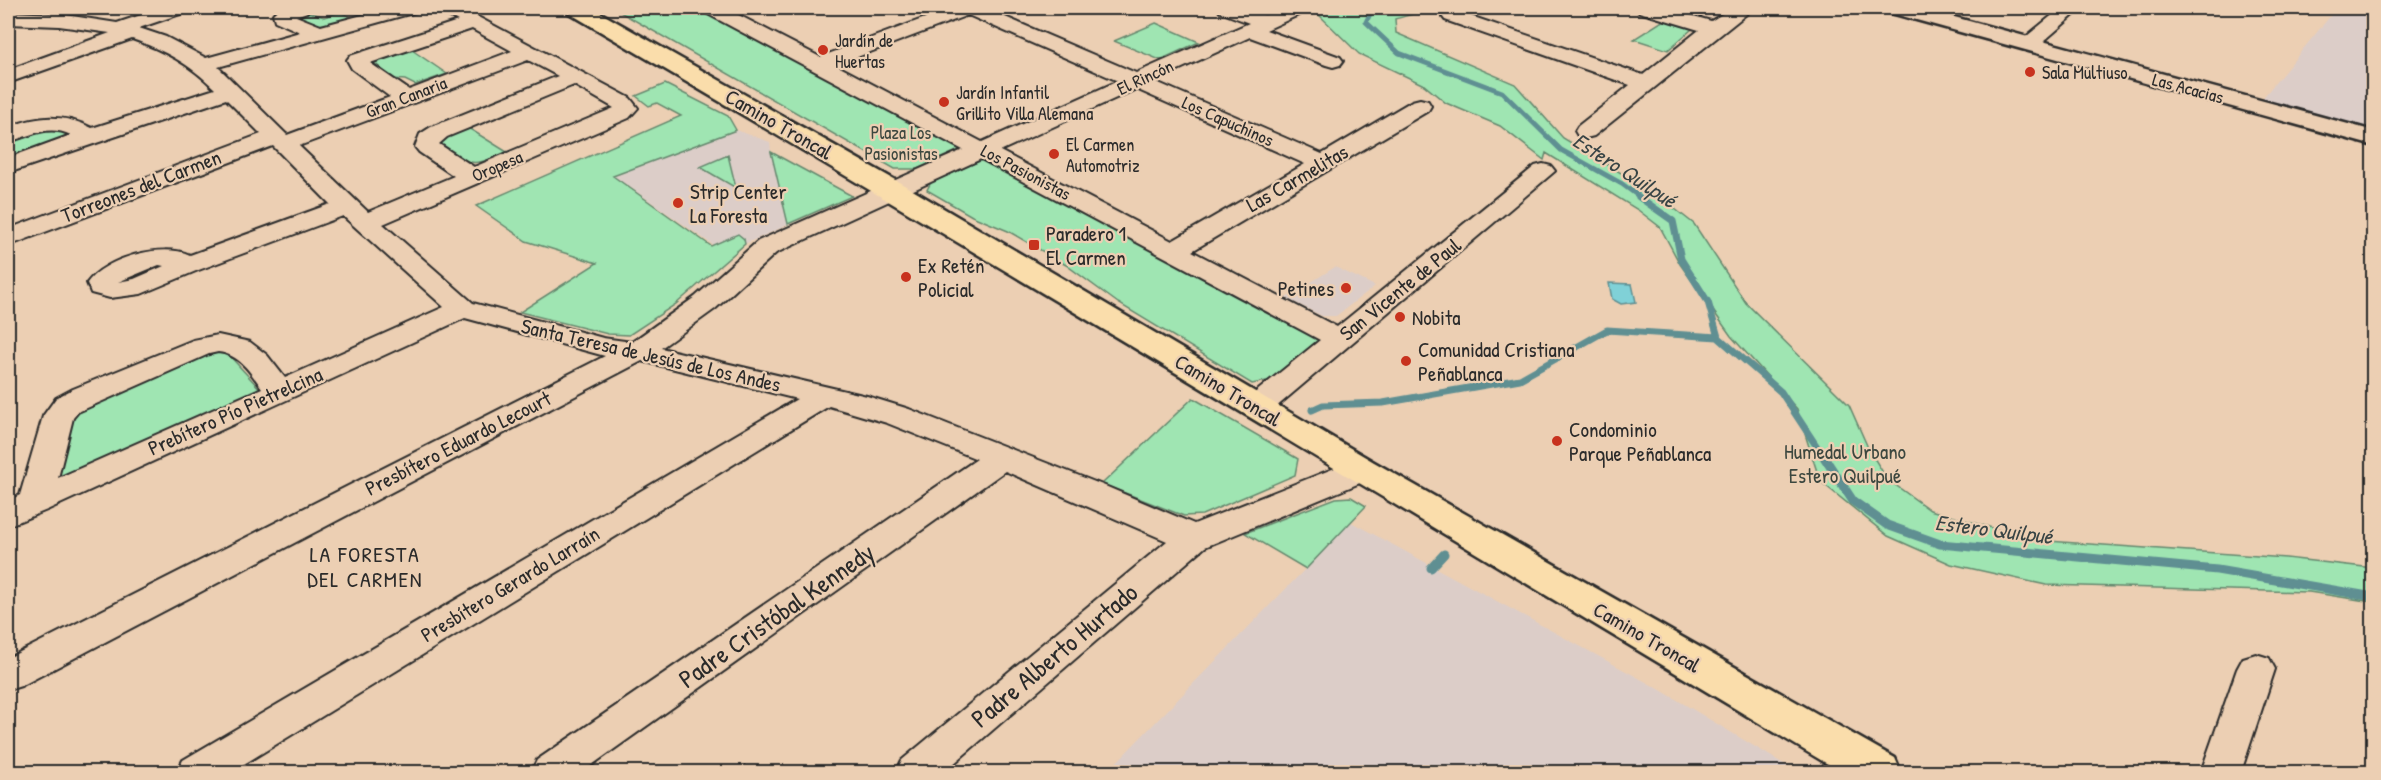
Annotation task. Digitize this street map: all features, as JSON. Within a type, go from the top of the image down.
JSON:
[{"type":"main road","name":"Camino Troncal","points":[[577,8],[894,191],[1361,470],[1879,772]]},
{"type":"street","points":[[30,18],[54,8]]},
{"type":"street","points":[[8,77],[179,8]]},
{"type":"street","points":[[300,8],[283,14],[282,17],[320,33]]},
{"type":"street","points":[[203,65],[409,8]]},
{"type":"street","points":[[448,8],[575,77]]},
{"type":"street","name":"Los Pasionistas","points":[[711,8],[985,150],[1340,339]]},
{"type":"street","points":[[820,64],[969,8]]},
{"type":"street","name":"Los Capuchinos","points":[[969,8],[1323,163]]},
{"type":"street","points":[[1227,8],[1257,26],[1333,61]]},
{"type":"street","name":"El Rincón","points":[[894,191],[1298,8]]},
{"type":"street","points":[[1646,8],[1714,28]]},
{"type":"street","points":[[1586,131],[1714,28],[1744,8]]},
{"type":"street","name":"Las Acacias","points":[[1899,8],[2373,139]]},
{"type":"street","points":[[2029,44],[2072,8]]},
{"type":"street","points":[[1452,16],[1646,83]]},
{"type":"street","name":"Santa Teresa de Jesús de Los Andes","points":[[8,18],[30,18],[125,31],[157,40],[182,51],[203,65],[356,214],[463,309],[602,347],[638,351],[898,416],[1192,538]]},
{"type":"street","points":[[335,64],[357,60],[475,22]]},
{"type":"street","name":"Gran Canaria","points":[[279,140],[406,98],[530,52]]},
{"type":"street","points":[[357,60],[359,65],[406,98]]},
{"type":"street","points":[[472,177],[427,147],[428,139],[439,132],[575,77]]},
{"type":"street","name":"Oropesa","points":[[187,265],[472,177],[621,113],[627,108],[575,77]]},
{"type":"street","points":[[8,165],[229,91]]},
{"type":"street","name":"Las Carmelitas","points":[[1173,250],[1420,106]]},
{"type":"street","points":[[8,135],[51,123],[64,124],[90,136]]},
{"type":"street","name":"Torreones del Carmen","points":[[8,238],[279,140]]},
{"type":"street","name":"San Vicente de Paul","points":[[1257,407],[1543,171]]},
{"type":"street","name":"Presbítero Eduardo Lecourt","points":[[8,675],[638,351],[705,303],[767,247],[894,191]]},
{"type":"street","name":"Prebítero Pío Pietrelcina","points":[[21,508],[463,309]]},
{"type":"street","points":[[21,508],[58,416],[67,405],[84,396],[203,346],[217,343],[237,345],[246,350],[280,391]]},
{"type":"street","name":"Presbítero Gerardo Larraín","points":[[197,772],[824,396]]},
{"type":"street","name":"Padre Cristóbal Kennedy","points":[[551,772],[1001,458]]},
{"type":"street","points":[[1192,538],[1361,470]]},
{"type":"street","name":"Padre Alberto Hurtado","points":[[916,772],[1192,538]]},
{"type":"street","points":[[2221,772],[2256,669]]},
{"type":"shaded area","points":[[2337,8],[2373,8],[2373,131],[2261,100]]},
{"type":"shaded area","points":[[736,130],[770,142],[771,152],[852,196],[745,244],[729,256],[612,175]]},
{"type":"shaded area","points":[[1335,267],[1375,286],[1336,316],[1322,316],[1286,298]]},
{"type":"shaded area","points":[[1351,522],[1659,689],[1797,772],[1107,772]]},
{"type":"green space","name":"Plaza Los Pasionistas","points":[[613,8],[701,8],[962,145],[959,150],[917,169],[895,169]]},
{"type":"green space","name":"Humedal Urbano Estero Quilpué","points":[[1321,8],[1468,8],[1457,11],[1433,10],[1395,19],[1396,33],[1515,84],[1563,138],[1656,194],[1694,224],[1746,303],[1849,405],[1869,450],[1887,479],[1930,510],[2034,540],[2286,558],[2373,568],[2373,602],[2309,592],[2046,585],[1951,564],[1888,536],[1820,481],[1797,409],[1731,336],[1680,264],[1660,227],[1638,210],[1546,153],[1544,160],[1500,126],[1446,103],[1424,85],[1359,54],[1315,11]]},
{"type":"green space","points":[[302,10],[324,17],[340,12],[354,18],[320,25],[305,23],[286,16]]},
{"type":"green space","points":[[1664,20],[1692,29],[1668,50],[1634,39]]},
{"type":"green space","points":[[1156,23],[1199,42],[1160,60],[1114,41]]},
{"type":"green space","points":[[409,48],[447,74],[415,85],[405,80],[393,79],[371,60]]},
{"type":"green space","points":[[665,84],[728,116],[736,130],[613,176],[711,246],[738,234],[744,239],[745,244],[676,304],[629,335],[608,334],[520,312],[597,263],[526,241],[476,206],[681,116],[657,103],[649,106],[636,96]]},
{"type":"green space","points":[[465,126],[507,152],[485,161],[470,162],[435,144],[442,136]]},
{"type":"green space","points":[[35,128],[62,128],[74,136],[63,143],[8,162],[8,138]]},
{"type":"green space","points":[[771,152],[852,196],[788,224]]},
{"type":"green space","points":[[728,155],[736,188],[700,167]]},
{"type":"green space","points":[[982,160],[992,160],[1318,332],[1318,341],[1271,380],[1252,384],[1118,303],[1066,265],[1008,231],[972,216],[927,190],[931,182]]},
{"type":"green space","points":[[201,349],[227,353],[261,390],[47,482],[73,407]]},
{"type":"green space","points":[[1193,398],[1298,459],[1295,475],[1202,515],[1184,516],[1102,484]]},
{"type":"green space","points":[[1351,497],[1366,506],[1306,569],[1245,533],[1336,498]]},
{"type":"water","points":[[1609,283],[1632,284],[1636,302],[1621,304],[1612,299]]},
{"type":"waterway","name":"Estero Quilpué","points":[[1387,8],[1372,10],[1366,22],[1399,53],[1502,92],[1561,150],[1622,184],[1641,198]]},
{"type":"waterway","name":"Estero Quilpué","points":[[1639,197],[1673,221],[1681,259],[1708,302],[1718,337]]},
{"type":"waterway","points":[[1312,410],[1323,405],[1383,403],[1520,379],[1607,330],[1718,337]]},
{"type":"waterway","name":"Estero Quilpué","points":[[1718,337],[1781,392],[1821,453]]},
{"type":"waterway","name":"Estero Quilpué","points":[[1820,451],[1853,501],[1887,525],[1940,544],[2217,570],[2374,597]]},
{"type":"waterway","points":[[1431,568],[1444,554]]},
{"type":"place","name":"Jardín de Huertas","points":[[823,50]]},
{"type":"place","name":"Sala Multiuso","points":[[2030,72]]},
{"type":"place","name":"Jardín Infantil Grillito Villa Alemana","points":[[944,102]]},
{"type":"place","name":"El Carmen Automotriz","points":[[1054,154]]},
{"type":"place","name":"Strip Center La Foresta","points":[[678,203]]},
{"type":"place","name":"Paradero 1 El Carmen","points":[[1034,245]]},
{"type":"place","name":"Ex Retén Policial","points":[[906,277]]},
{"type":"place","name":"Petines","points":[[1346,288]]},
{"type":"place","name":"Nobita","points":[[1400,317]]},
{"type":"place","name":"Comunidad Cristiana Peñablanca","points":[[1406,361]]},
{"type":"place","name":"Condominio Parque Peñablanca","points":[[1557,441]]},
{"type":"district","name":"LA FORESTA DEL CARMEN","points":[[365,566]]}]
